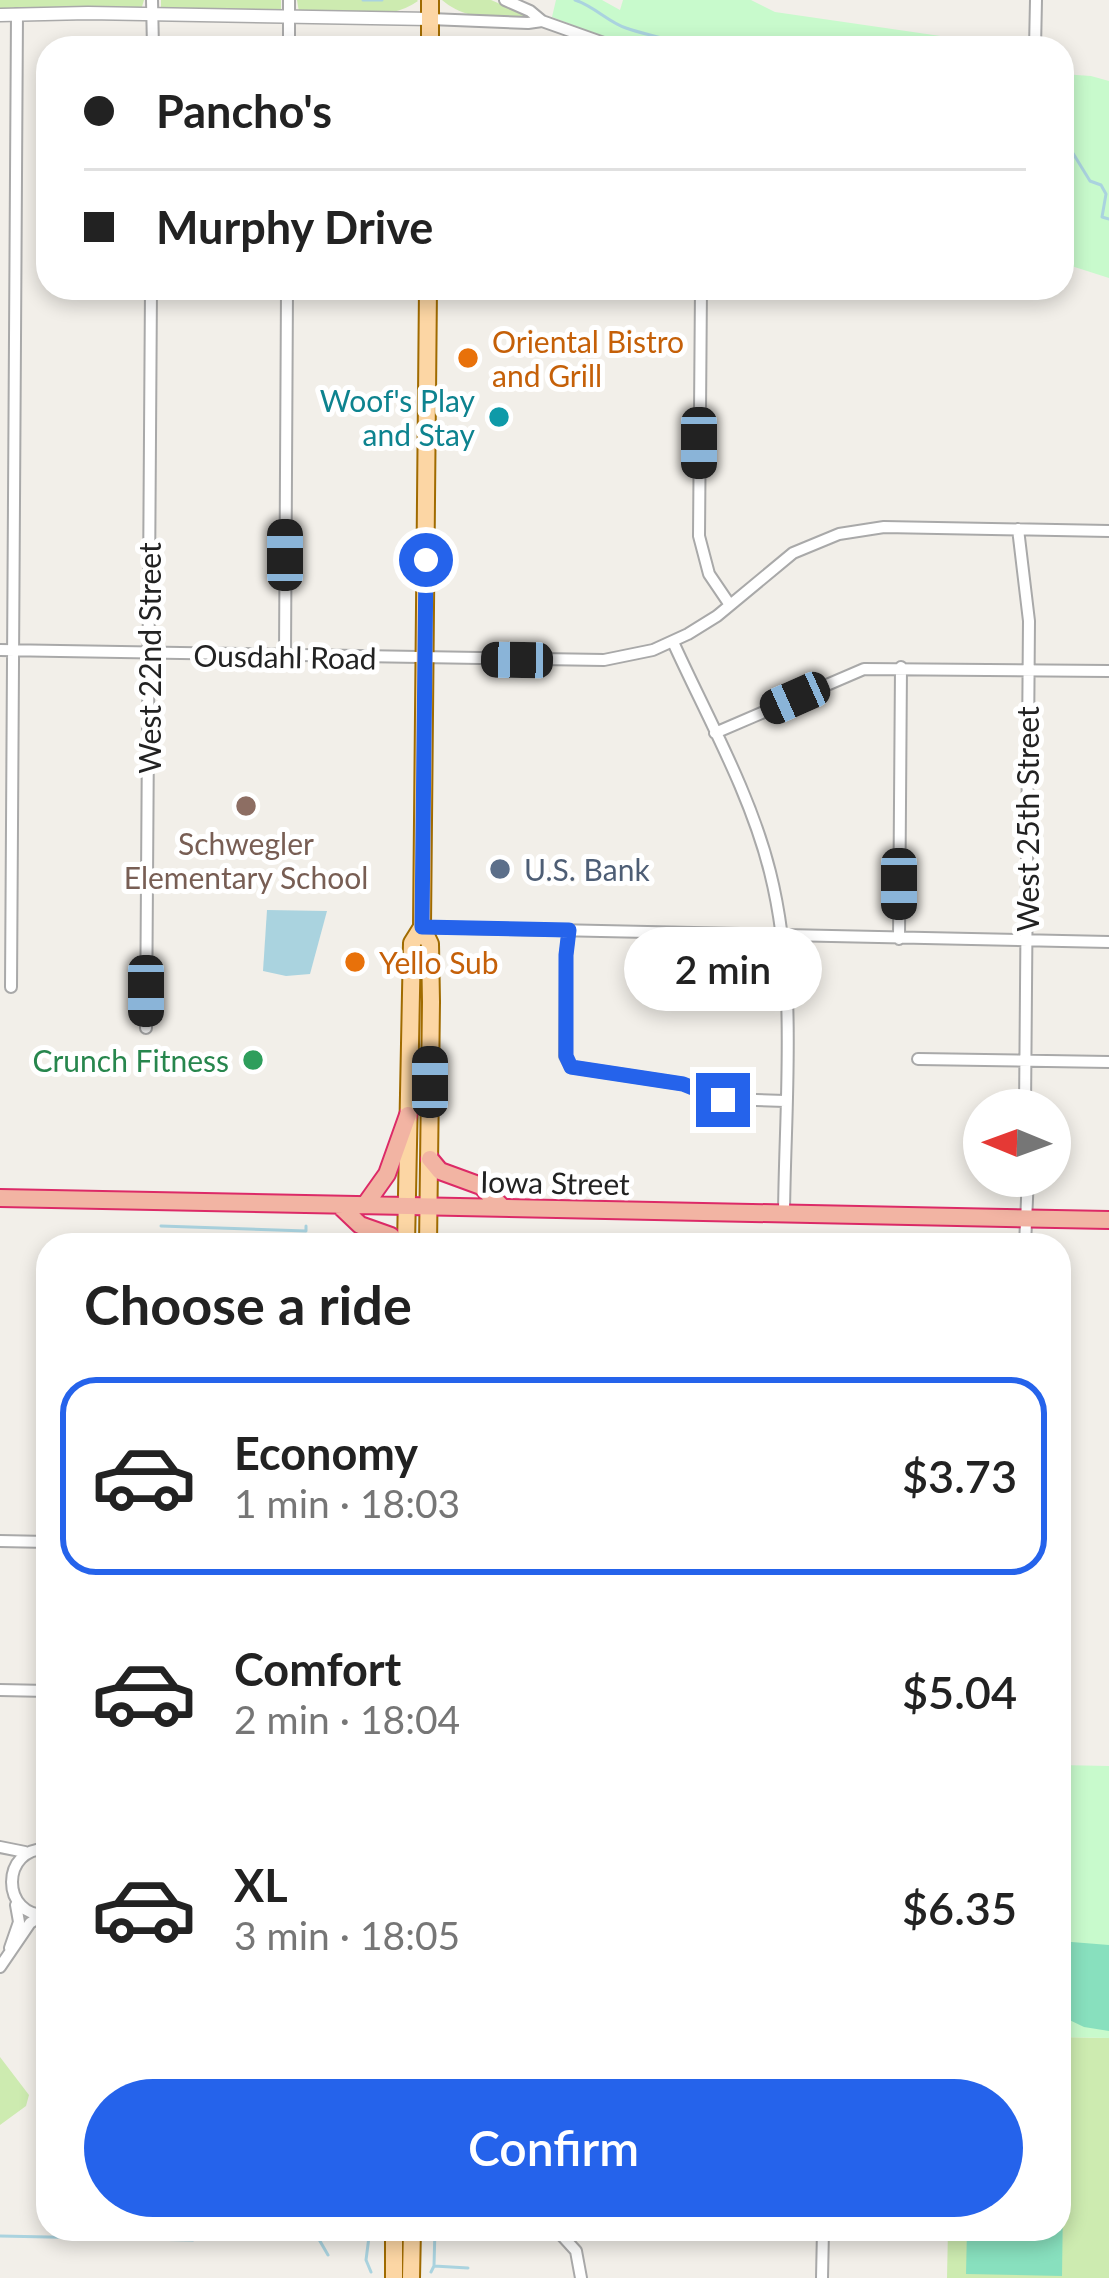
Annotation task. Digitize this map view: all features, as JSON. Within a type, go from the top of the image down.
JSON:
[{"type":"highway","points":[[365,1205],[382,1184],[408,1115]]},
{"type":"highway","points":[[430,1159],[440,1171],[481,1186],[503,1208]]},
{"type":"highway","name":"Iowa Street","points":[[0,1198],[1109,1220]]},
{"type":"highway","points":[[340,1204],[360,1225],[383,1233]]},
{"type":"main road","points":[[428,300],[422,927],[430,944],[428,1233]]},
{"type":"main road","points":[[403,1233],[412,943],[422,927]]},
{"type":"main road","points":[[394,2241],[394,2278]]},
{"type":"main road","points":[[411,2278],[412,2241]]},
{"type":"street","points":[[289,0],[289,36]]},
{"type":"street","points":[[505,0],[542,21],[584,36]]},
{"type":"street","points":[[1035,36],[1036,0]]},
{"type":"street","points":[[0,15],[152,7],[289,17],[430,9],[542,21]]},
{"type":"street","points":[[10,987],[7,650],[17,14]]},
{"type":"street","name":"West 22nd Street","points":[[146,1028],[151,300]]},
{"type":"street","points":[[285,656],[287,300]]},
{"type":"street","points":[[700,300],[700,543],[709,574],[730,605]]},
{"type":"street","name":"Ousdahl Road","points":[[7,650],[604,660],[673,642],[705,624],[794,553],[833,535],[884,527],[1109,531]]},
{"type":"street","name":"West 25th Street","points":[[1018,530],[1027,593],[1025,1089]]},
{"type":"street","points":[[673,642],[764,849],[782,935],[784,1214]]},
{"type":"street","points":[[716,733],[854,672],[877,667],[1109,671]]},
{"type":"street","points":[[899,939],[901,668]]},
{"type":"street","points":[[422,927],[1109,943]]},
{"type":"street","points":[[569,930],[566,1056],[571,1067],[683,1084],[723,1100],[785,1101]]},
{"type":"street","points":[[918,1059],[1109,1062]]},
{"type":"street","points":[[1025,1197],[1025,1233]]},
{"type":"street","points":[[0,1541],[36,1542]]},
{"type":"street","points":[[0,1690],[36,1691]]},
{"type":"street","points":[[0,1847],[25,1852]]},
{"type":"street","points":[[9,1952],[19,1922],[5,1870],[25,1852],[36,1849]]},
{"type":"street","points":[[16,1905],[36,1914]]},
{"type":"street","points":[[0,1967],[36,1920]]},
{"type":"street","points":[[567,2241],[576,2251],[581,2278]]},
{"type":"street","points":[[822,2278],[823,2241]]},
{"type":"green space","points":[[0,0],[144,0],[141,10],[0,11]]},
{"type":"green space","points":[[161,0],[281,0],[281,11],[161,9]]},
{"type":"green space","points":[[297,0],[418,1],[392,12],[361,15],[299,12]]},
{"type":"green space","points":[[442,0],[491,0],[530,17],[483,18]]},
{"type":"green space","points":[[556,0],[602,0],[620,10],[623,0],[751,0],[775,12],[940,36],[602,36],[552,17]]},
{"type":"green space","points":[[1074,75],[1109,81],[1109,278],[1074,267]]},
{"type":"green space","points":[[1071,1765],[1109,1766],[1109,2038],[1071,2037]]},
{"type":"green space","points":[[1071,1942],[1109,1945],[1109,2031],[1071,2021]]},
{"type":"green space","points":[[1071,2037],[1109,2038],[1109,2278],[947,2278],[948,2241],[1071,2241]]},
{"type":"green space","points":[[0,2057],[29,2095],[26,2106],[0,2125]]},
{"type":"green space","points":[[967,2241],[1062,2241],[1062,2276],[966,2274]]},
{"type":"water","points":[[267,910],[327,911],[310,974],[263,971]]},
{"type":"waterway","points":[[363,0],[382,0]]},
{"type":"waterway","points":[[575,0],[619,25],[653,36]]},
{"type":"waterway","points":[[1074,155],[1090,181],[1101,185],[1106,194],[1102,217],[1109,219]]},
{"type":"waterway","points":[[161,1226],[306,1231],[306,1226]]},
{"type":"waterway","points":[[0,2236],[36,2237]]},
{"type":"waterway","points":[[320,2241],[328,2255]]},
{"type":"waterway","points":[[368,2241],[366,2260],[371,2272]]},
{"type":"waterway","points":[[431,2272],[435,2241]]},
{"type":"waterway","points":[[434,2266],[468,2268]]},
{"type":"place","name":"Oriental Bistro and Grill","points":[[468,358]]},
{"type":"place","name":"Woof's Play and Stay","points":[[499,417]]},
{"type":"place","name":"Schwegler Elementary School","points":[[246,806]]},
{"type":"place","name":"U.S. Bank","points":[[500,869]]},
{"type":"place","name":"Yello Sub","points":[[355,962]]},
{"type":"place","name":"Crunch Fitness","points":[[253,1060]]},
{"type":"route","points":[[426,560],[422,927],[569,930],[567,1063],[577,1069],[693,1086],[723,1100]]}]
